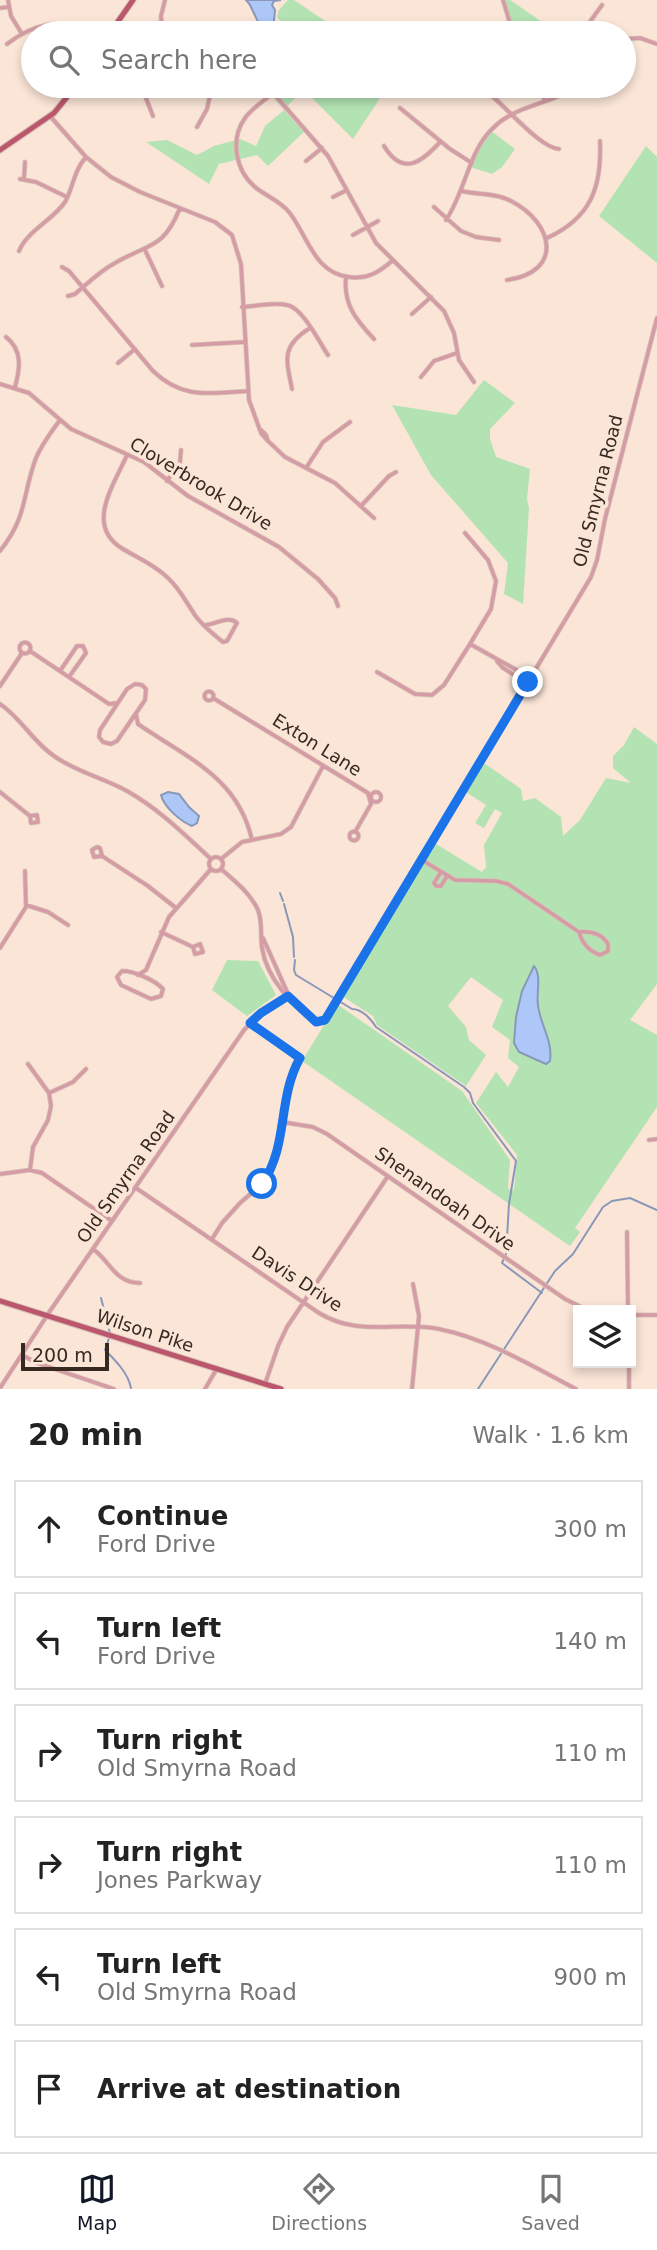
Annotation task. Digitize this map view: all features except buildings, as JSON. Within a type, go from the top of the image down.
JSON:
[{"type":"main road","points":[[118,21],[132,0]]},
{"type":"main road","points":[[0,150],[50,116],[68,98]]},
{"type":"main road","name":"Wilson Pike","points":[[0,1301],[281,1389]]},
{"type":"street","points":[[8,0],[12,19],[21,32]]},
{"type":"street","points":[[161,21],[165,0]]},
{"type":"street","points":[[503,0],[509,21]]},
{"type":"street","points":[[590,21],[602,5]]},
{"type":"street","points":[[0,8],[9,7]]},
{"type":"street","points":[[7,44],[21,35]]},
{"type":"street","points":[[636,38],[657,44]]},
{"type":"street","points":[[147,98],[153,116]]},
{"type":"street","points":[[197,127],[207,109],[209,98]]},
{"type":"street","points":[[267,98],[248,114],[240,127],[236,144],[239,164],[250,182],[290,213],[323,265],[332,272],[345,277],[368,276],[392,261]]},
{"type":"street","points":[[277,98],[336,168],[366,228],[392,261],[443,310],[452,328],[462,367],[474,382]]},
{"type":"street","points":[[497,98],[551,148],[559,149]]},
{"type":"street","points":[[446,220],[463,191],[472,163],[486,136],[512,114],[554,98]]},
{"type":"street","points":[[400,108],[472,163]]},
{"type":"street","points":[[50,116],[86,157],[118,181],[222,226],[233,237],[241,261],[248,391],[252,412],[262,437],[283,456],[335,483],[374,517]]},
{"type":"street","points":[[384,146],[397,159],[411,164],[425,158],[440,141]]},
{"type":"street","points":[[547,238],[568,227],[586,208],[598,176],[600,141]]},
{"type":"street","points":[[306,161],[322,148]]},
{"type":"street","points":[[19,251],[60,208],[67,197],[75,173],[86,157]]},
{"type":"street","points":[[24,162],[22,179],[36,181],[67,197]]},
{"type":"street","points":[[333,197],[347,190]]},
{"type":"street","points":[[463,191],[503,197],[539,222],[547,238],[546,254],[538,266],[508,280]]},
{"type":"street","points":[[434,207],[446,220],[468,234],[499,240]]},
{"type":"street","points":[[68,296],[113,264],[161,240],[170,231],[180,208]]},
{"type":"street","points":[[353,235],[378,221]]},
{"type":"street","points":[[145,249],[162,286]]},
{"type":"street","points":[[62,267],[83,287],[160,377],[184,392],[202,394],[248,391]]},
{"type":"street","points":[[345,277],[347,304],[374,339]]},
{"type":"street","points":[[412,314],[431,297]]},
{"type":"street","points":[[243,307],[281,304],[291,306],[300,313],[328,355]]},
{"type":"street","name":"Old Smyrna Road","points":[[0,1388],[47,1315],[250,1023],[288,996],[316,1022],[325,1020],[596,567],[605,519],[657,318]]},
{"type":"street","points":[[292,389],[288,351],[297,337],[310,328]]},
{"type":"street","points":[[6,337],[14,344],[18,355],[19,370],[15,387]]},
{"type":"street","points":[[192,345],[244,342]]},
{"type":"street","points":[[118,363],[135,349]]},
{"type":"street","points":[[421,377],[434,361],[457,353]]},
{"type":"street","name":"Cloverbrook Drive","points":[[0,384],[15,387],[38,400],[79,433],[146,464],[191,498],[265,538],[291,556],[331,593],[338,606]]},
{"type":"street","points":[[0,551],[22,516],[38,454],[60,419]]},
{"type":"street","points":[[306,468],[323,442],[350,422]]},
{"type":"street","points":[[167,481],[178,464],[181,450]]},
{"type":"street","points":[[127,454],[104,510],[105,530],[115,544],[166,575],[181,592],[194,615],[224,643],[237,623],[227,620],[206,625]]},
{"type":"street","points":[[361,506],[389,475],[396,472]]},
{"type":"street","points":[[377,672],[415,694],[432,695],[444,685],[470,644],[491,609],[496,581],[488,560],[465,533]]},
{"type":"street","points":[[22,653],[20,648],[24,643],[31,646],[30,651]]},
{"type":"street","points":[[470,644],[531,678]]},
{"type":"street","points":[[60,671],[77,646],[83,646],[86,653],[69,677]]},
{"type":"street","points":[[0,686],[22,653],[30,651],[109,704],[117,703]]},
{"type":"street","points":[[495,659],[503,668],[528,683]]},
{"type":"street","points":[[142,685],[146,689],[147,696],[116,742],[103,742],[99,732],[117,703],[130,686],[142,685]]},
{"type":"street","name":"Exton Lane","points":[[213,698],[368,793],[371,804],[355,832]]},
{"type":"street","points":[[0,704],[15,715],[48,752],[154,808],[211,859]]},
{"type":"street","points":[[109,704],[111,713]]},
{"type":"street","points":[[136,714],[138,724]]},
{"type":"street","points":[[128,725],[138,724],[223,783],[242,807],[253,840]]},
{"type":"street","points":[[221,859],[232,848],[281,834],[291,827],[323,766]]},
{"type":"street","points":[[0,792],[30,816]]},
{"type":"street","points":[[102,856],[176,908]]},
{"type":"street","points":[[211,859],[221,859]]},
{"type":"street","points":[[211,859],[211,869]]},
{"type":"street","points":[[221,859],[221,869]]},
{"type":"street","points":[[422,860],[460,881],[505,883],[579,932],[592,932],[602,937],[608,943],[608,951],[602,955],[593,952],[584,944],[579,932]]},
{"type":"street","points":[[148,979],[146,970],[161,932],[176,908],[211,869]]},
{"type":"street","points":[[211,869],[221,869]]},
{"type":"street","points":[[221,869],[254,902],[268,969],[288,996]]},
{"type":"street","points":[[0,947],[26,905],[25,871]]},
{"type":"street","points":[[440,872],[434,883],[436,886],[441,886],[447,876]]},
{"type":"street","points":[[26,905],[48,912],[68,925]]},
{"type":"street","points":[[161,932],[193,947]]},
{"type":"street","points":[[138,975],[146,970]]},
{"type":"street","points":[[123,971],[138,975],[162,988],[163,993],[159,998],[151,999],[122,986],[117,980],[118,974],[123,971]]},
{"type":"street","points":[[212,1239],[222,1223],[262,1184],[271,1171],[278,1152],[288,1082],[300,1058],[250,1023]]},
{"type":"street","points":[[28,1064],[49,1093],[51,1113],[33,1147],[30,1170]]},
{"type":"street","points":[[49,1093],[73,1082],[86,1069]]},
{"type":"street","name":"Shenandoah Drive","points":[[282,1122],[319,1129],[546,1286],[578,1305]]},
{"type":"street","points":[[649,1140],[657,1139]]},
{"type":"street","points":[[0,1174],[30,1170],[45,1174],[112,1221]]},
{"type":"street","points":[[265,1384],[281,1339],[387,1176]]},
{"type":"street","name":"Davis Drive","points":[[136,1188],[327,1318],[361,1328],[418,1327],[464,1336],[503,1352],[576,1389]]},
{"type":"street","points":[[628,1232],[628,1305]]},
{"type":"street","points":[[93,1248],[118,1276],[129,1282],[139,1283]]},
{"type":"street","points":[[412,1389],[418,1327],[418,1307],[413,1284]]},
{"type":"street","points":[[636,1315],[657,1315]]},
{"type":"street","points":[[22,1355],[40,1364],[114,1389]]},
{"type":"street","points":[[205,1389],[217,1368]]},
{"type":"street","points":[[629,1368],[629,1389]]},
{"type":"green space","points":[[288,0],[294,0],[325,21],[280,21],[277,17],[279,10]]},
{"type":"green space","points":[[505,0],[510,0],[541,21],[511,21]]},
{"type":"green space","points":[[274,98],[295,98],[284,110]]},
{"type":"green space","points":[[312,98],[380,98],[353,139]]},
{"type":"green space","points":[[284,110],[304,132],[268,166],[257,155],[219,164],[209,184],[146,142],[167,140],[197,155],[214,146],[240,139],[256,146],[265,126]]},
{"type":"green space","points":[[490,130],[515,149],[502,167],[492,174],[470,167]]},
{"type":"green space","points":[[646,146],[657,157],[657,263],[599,216]]},
{"type":"green space","points":[[484,380],[515,403],[490,429],[496,457],[530,469],[523,604],[504,594],[508,563],[431,475],[392,405],[456,415]]},
{"type":"green space","points":[[634,727],[657,744],[657,984],[630,1020],[657,1035],[657,1107],[575,1228],[580,1232],[570,1246],[302,1061],[337,1004],[462,1091],[510,1160],[508,1187],[510,1191],[514,1190],[517,1155],[476,1103],[496,1072],[508,1087],[519,1067],[508,1058],[510,1040],[492,1027],[503,1000],[471,977],[448,1006],[466,1027],[469,1040],[486,1055],[466,1086],[377,1025],[373,1016],[342,996],[436,844],[482,872],[486,867],[484,845],[502,813],[495,809],[484,828],[475,823],[486,805],[466,792],[484,763],[521,789],[523,801],[535,798],[561,817],[563,836],[580,820],[606,778],[631,783],[613,768],[613,756],[624,745]]},
{"type":"green space","points":[[227,960],[258,961],[276,995],[247,1016],[212,990]]},
{"type":"water","points":[[246,0],[281,0],[274,1],[272,5],[275,10],[274,21],[258,21]]},
{"type":"water","points":[[168,792],[179,794],[199,816],[197,823],[192,826],[187,824],[169,809],[161,795]]},
{"type":"water","points":[[534,966],[538,975],[539,1012],[550,1046],[550,1061],[546,1064],[519,1052],[514,1043],[522,991]]},
{"type":"waterway","points":[[280,893],[283,901]]},
{"type":"waterway","points":[[284,904],[293,937],[294,957]]},
{"type":"waterway","points":[[295,960],[296,975],[363,1013],[376,1027],[470,1093],[473,1103],[516,1161],[509,1204],[506,1254],[502,1263],[542,1293]]},
{"type":"waterway","points":[[478,1389],[555,1271],[573,1254],[603,1207],[612,1201],[630,1198],[657,1210]]},
{"type":"waterway","points":[[101,1298],[110,1333]]},
{"type":"waterway","points":[[109,1338],[105,1350],[124,1372],[131,1388]]},
{"type":"route","points":[[262,1184],[276,1160],[286,1090],[300,1058],[262,1034],[250,1023],[288,996],[316,1022],[325,1020],[528,682]]}]
